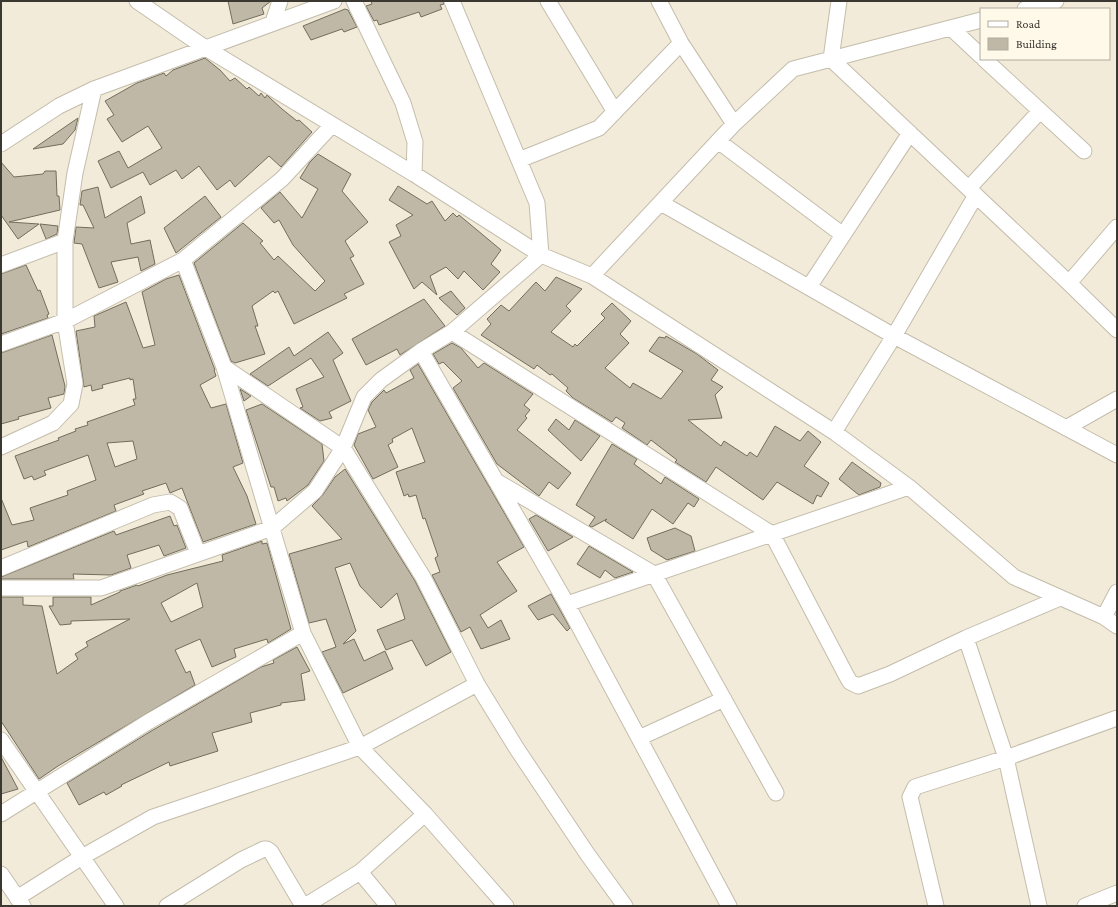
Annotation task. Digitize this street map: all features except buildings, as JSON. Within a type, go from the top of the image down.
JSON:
[{"type":"street","points":[[137,1],[204,47],[414,174],[541,255],[592,276],[834,432],[909,487],[1014,577],[1104,617],[1117,626]]},
{"type":"street","points":[[273,22],[280,1]]},
{"type":"street","points":[[1,144],[59,106],[94,89],[204,47],[334,1]]},
{"type":"street","points":[[354,1],[403,103],[415,142],[414,174]]},
{"type":"street","points":[[452,1],[537,203],[541,255]]},
{"type":"street","points":[[548,1],[616,112]]},
{"type":"street","points":[[659,1],[681,43],[734,124]]},
{"type":"street","points":[[831,59],[839,1]]},
{"type":"street","points":[[1029,8],[1056,1]]},
{"type":"street","points":[[592,276],[662,203],[734,124],[793,68],[980,20]]},
{"type":"street","points":[[951,28],[980,55]]},
{"type":"street","points":[[519,160],[599,128],[681,43]]},
{"type":"street","points":[[831,59],[1117,330]]},
{"type":"street","points":[[985,60],[1084,151]]},
{"type":"street","points":[[1,447],[53,423],[71,404],[75,384],[65,321],[65,241],[75,173],[94,89]]},
{"type":"street","points":[[834,432],[894,336],[972,192],[1040,111]]},
{"type":"street","points":[[1,344],[65,321],[182,260],[282,179],[332,125]]},
{"type":"street","points":[[809,287],[910,133]]},
{"type":"street","points":[[718,141],[843,235]]},
{"type":"street","points":[[662,203],[894,336],[1117,455]]},
{"type":"street","points":[[1069,283],[1117,227]]},
{"type":"street","points":[[1,265],[65,241]]},
{"type":"street","points":[[1,588],[101,588],[272,528],[316,491],[344,448],[364,397],[381,380],[421,350],[452,332],[541,255]]},
{"type":"street","points":[[182,260],[224,367],[303,633],[360,747],[425,814],[506,906]]},
{"type":"street","points":[[452,332],[772,534],[846,675],[850,682],[858,686],[890,674],[966,638],[1060,598]]},
{"type":"street","points":[[421,350],[567,604],[729,906]]},
{"type":"street","points":[[224,367],[344,448],[423,577],[477,684],[526,762],[588,855],[625,906]]},
{"type":"street","points":[[1066,428],[1117,399]]},
{"type":"street","points":[[496,481],[654,574],[776,793]]},
{"type":"street","points":[[567,604],[909,487]]},
{"type":"street","points":[[1,568],[153,506],[170,502],[180,508],[198,553]]},
{"type":"street","points":[[1104,617],[1117,592]]},
{"type":"street","points":[[1,814],[148,722],[303,633]]},
{"type":"street","points":[[966,638],[1006,758],[1039,906]]},
{"type":"street","points":[[1,874],[20,902],[82,857],[153,817],[360,747],[477,684]]},
{"type":"street","points":[[639,738],[724,700]]},
{"type":"street","points":[[936,906],[910,797],[911,792],[920,785],[1006,758],[1117,718]]},
{"type":"street","points":[[1,740],[116,906]]},
{"type":"street","points":[[167,906],[245,858],[267,849],[271,852],[304,906],[360,872],[425,814]]},
{"type":"street","points":[[360,872],[388,906]]},
{"type":"street","points":[[1091,905],[1117,893]]}]
